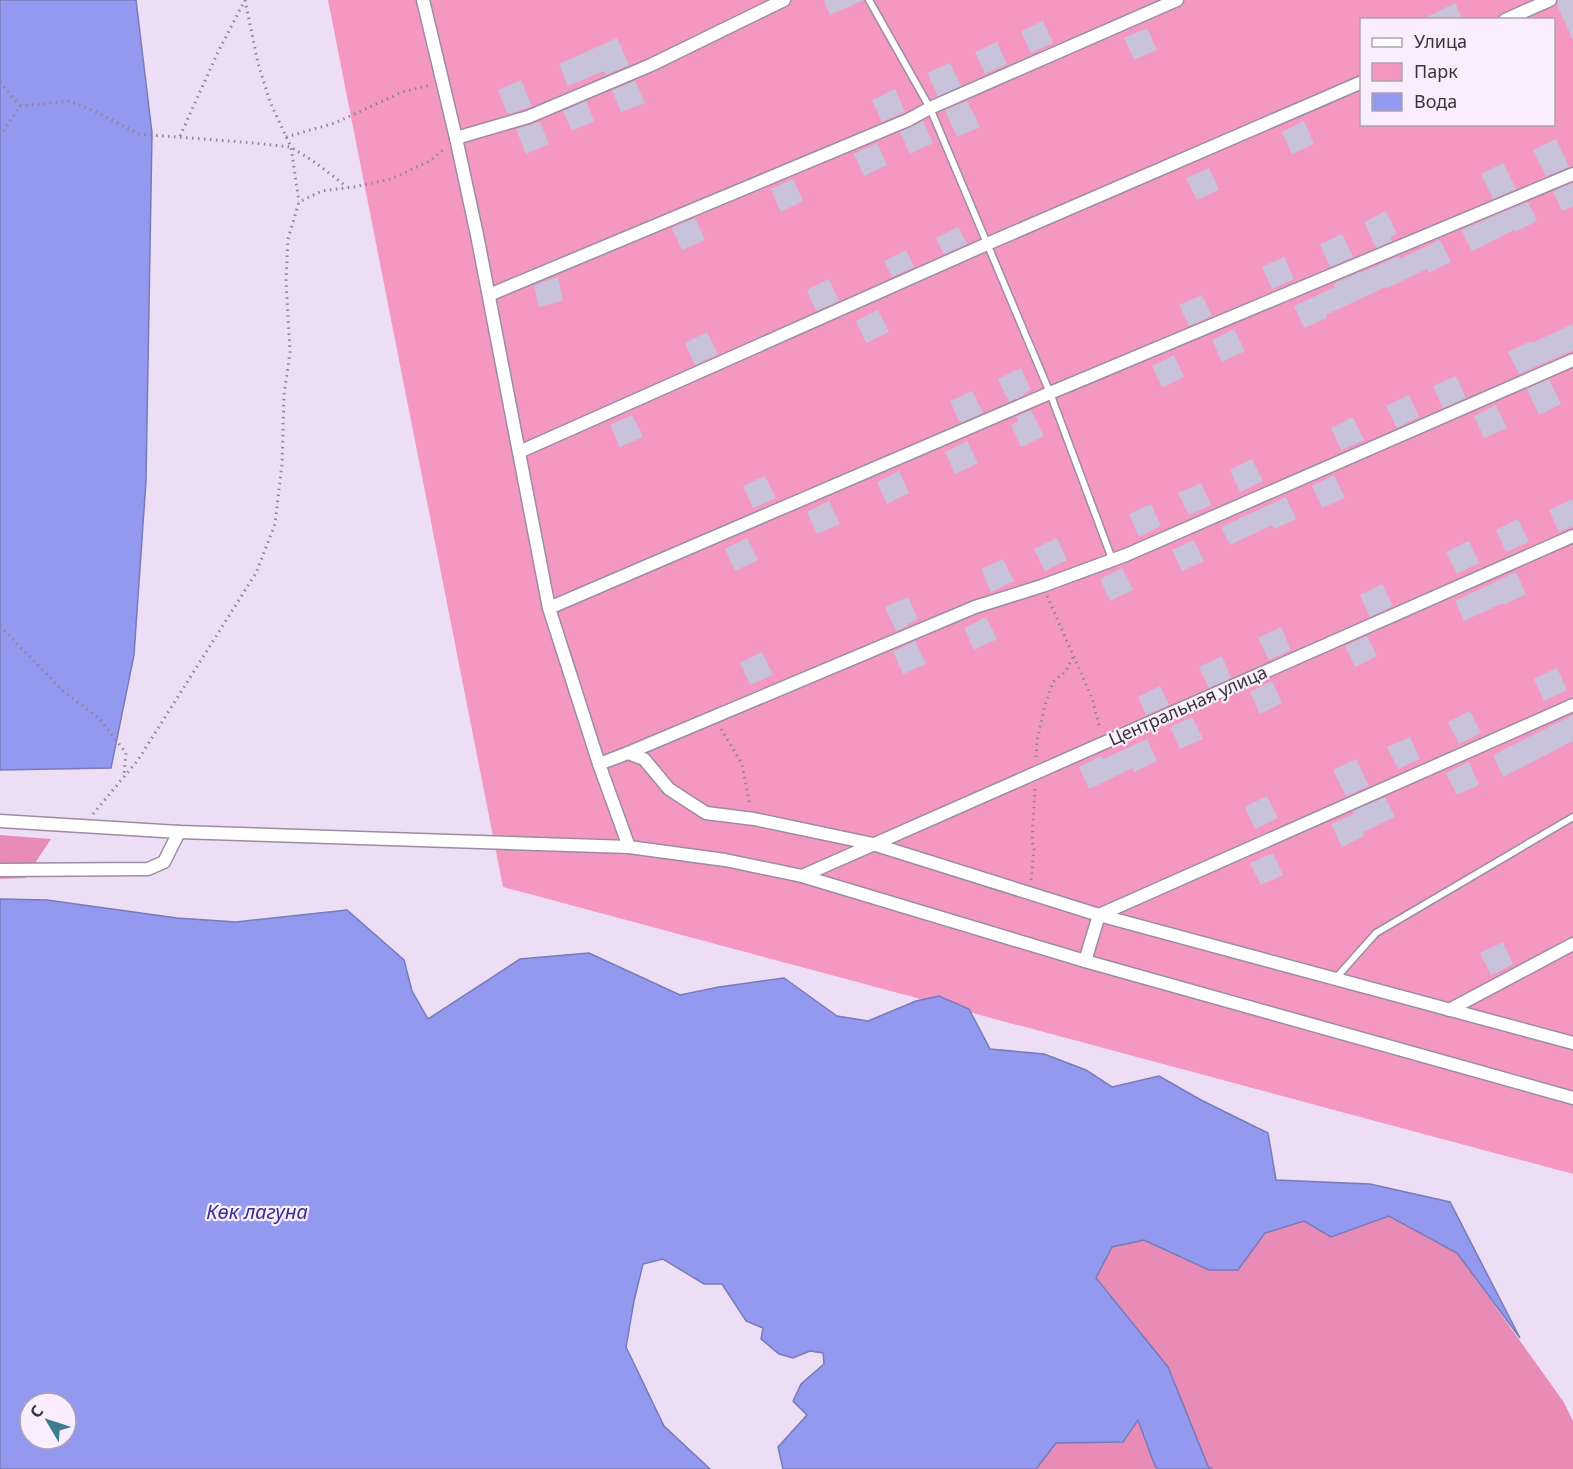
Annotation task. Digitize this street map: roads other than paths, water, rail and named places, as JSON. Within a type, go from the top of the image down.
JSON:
[{"type":"street","points":[[423,0],[456,138],[489,295],[549,608],[599,764],[629,847]]},
{"type":"street","points":[[456,138],[528,117],[651,65],[784,0]]},
{"type":"street","points":[[489,295],[897,125],[930,108],[1177,0]]},
{"type":"street","points":[[1510,18],[1550,0]]},
{"type":"street","points":[[519,452],[987,244],[1360,83]]},
{"type":"street","points":[[549,608],[1050,393],[1573,174]]},
{"type":"street","points":[[599,764],[975,607],[1042,586],[1112,559],[1573,360]]},
{"type":"street","name":"Центральная улица","points":[[802,876],[1573,536]]},
{"type":"street","points":[[1085,960],[1099,915],[1573,705]]},
{"type":"street","points":[[628,753],[644,759],[669,789],[706,813],[754,819],[873,844],[1099,915],[1573,1043]]},
{"type":"street","points":[[0,821],[179,832],[629,847],[725,860],[802,876],[1085,960],[1573,1098]]},
{"type":"street","points":[[0,870],[148,869],[164,862],[179,832]]},
{"type":"street","points":[[1449,1010],[1573,944]]},
{"type":"lane","points":[[869,0],[930,108],[1050,393],[1112,559]]},
{"type":"lane","points":[[1335,979],[1376,933],[1573,817]]},
{"type":"water","points":[[0,0],[136,0],[152,133],[146,481],[134,655],[111,768],[0,770]]},
{"type":"water","name":"Көк лагуна","points":[[0,899],[47,900],[177,918],[236,922],[347,910],[404,960],[412,991],[428,1019],[520,959],[589,953],[680,995],[784,978],[837,1016],[868,1021],[916,1001],[939,996],[969,1009],[990,1049],[1044,1054],[1086,1070],[1112,1087],[1159,1076],[1201,1100],[1268,1133],[1276,1180],[1370,1184],[1450,1202],[1520,1338],[1457,1253],[1389,1216],[1331,1237],[1304,1221],[1265,1233],[1238,1270],[1209,1270],[1144,1240],[1112,1247],[1096,1278],[1168,1367],[1208,1466],[1212,1469],[1158,1469],[1138,1420],[1123,1442],[1056,1443],[1036,1469],[783,1469],[778,1447],[807,1415],[793,1401],[801,1384],[824,1364],[823,1353],[810,1351],[793,1358],[779,1354],[761,1339],[763,1328],[746,1321],[722,1284],[704,1284],[663,1259],[643,1264],[626,1347],[664,1426],[710,1469],[0,1469]]}]
